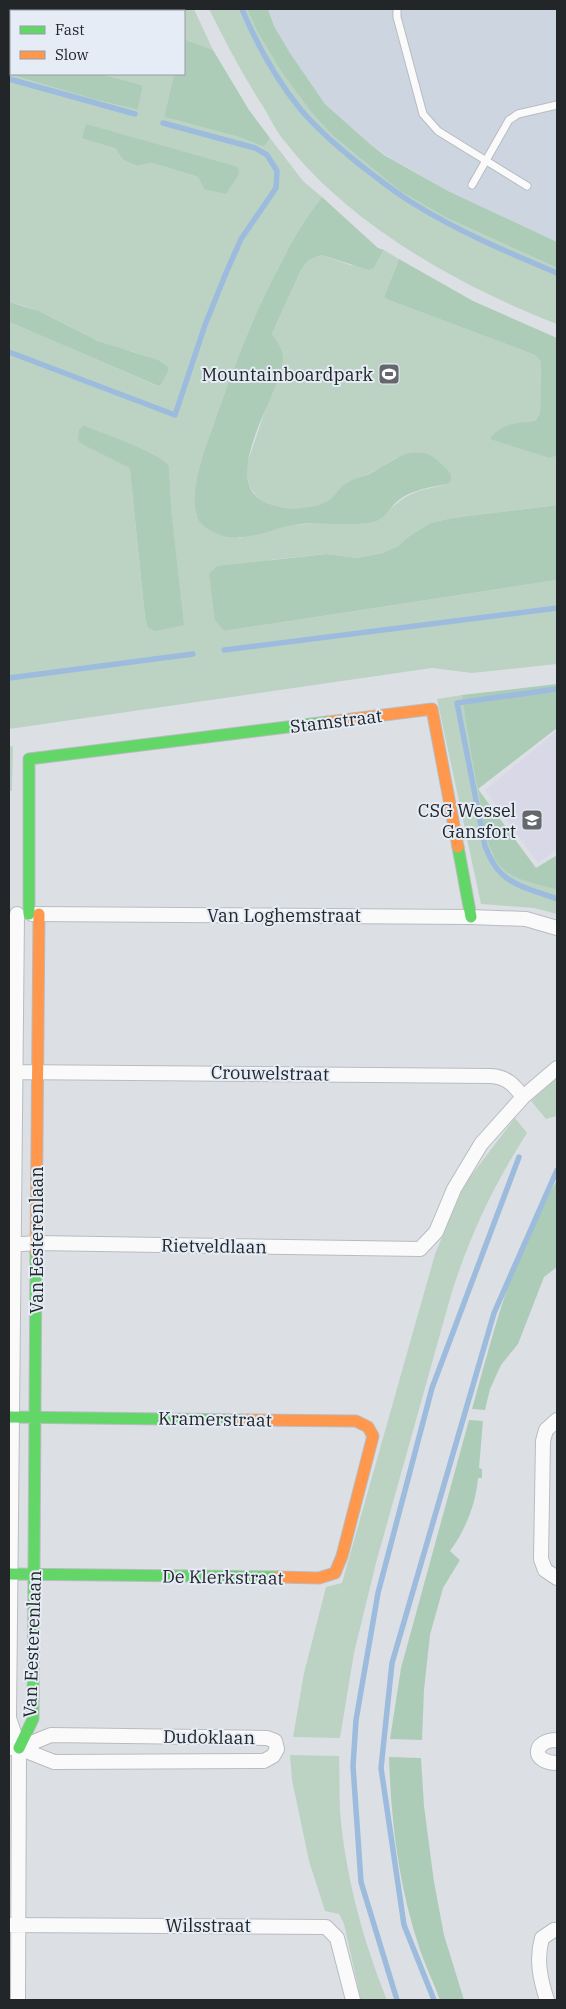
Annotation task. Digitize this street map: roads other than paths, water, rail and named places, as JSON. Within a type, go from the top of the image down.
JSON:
[{"type":"street","name":"Stamstraat","points":[[29,759],[432,709],[471,917]]},
{"type":"street","name":"Van Eesterenlaan","points":[[14,1748],[10,1718],[9,1574],[12,1072],[23,914],[29,759]]},
{"type":"street","name":"Van Eesterenlaan","points":[[14,1748],[33,1719],[35,1575],[36,1070],[23,914]]},
{"type":"street","name":"Van Loghemstraat","points":[[23,914],[471,917],[526,919],[557,928]]},
{"type":"street","points":[[523,1097],[557,1068]]},
{"type":"street","name":"Crouwelstraat","points":[[12,1072],[36,1070],[492,1076],[504,1078],[513,1084],[523,1097]]},
{"type":"street","name":"Rietveldlaan","points":[[11,1245],[36,1243],[420,1249],[436,1232],[454,1189],[482,1144],[523,1097]]},
{"type":"street","name":"Kramerstraat","points":[[10,1417],[361,1422],[366,1424],[373,1434],[365,1475]]},
{"type":"street","points":[[557,1420],[546,1430],[544,1441],[541,1559],[545,1570],[557,1578]]},
{"type":"street","name":"De Klerkstraat","points":[[9,1574],[319,1578],[335,1573],[342,1556],[365,1475]]},
{"type":"street","name":"Dudoklaan","points":[[51,1735],[267,1738],[275,1741],[277,1748],[273,1756],[264,1761],[54,1762],[14,1748],[51,1735]]},
{"type":"street","points":[[557,1740],[544,1742],[538,1752],[540,1758],[546,1763],[557,1763]]},
{"type":"street","points":[[14,1748],[14,1925],[18,2000]]},
{"type":"street","name":"Wilsstraat","points":[[14,1925],[326,1927],[333,1931],[337,1938],[353,2000]]},
{"type":"street","points":[[547,2000],[540,1976],[538,1950],[542,1938],[557,1930]]},
{"type":"lane","points":[[397,9],[397,17],[423,114],[438,131],[528,186]]},
{"type":"lane","points":[[472,185],[506,124],[513,116],[557,105]]},
{"type":"waterway","points":[[242,9],[254,36],[283,86],[301,110],[343,151],[391,189],[428,213],[483,241],[557,273]]},
{"type":"waterway","points":[[9,79],[135,114]]},
{"type":"waterway","points":[[9,352],[175,415],[205,325],[226,273],[241,239],[276,188],[277,171],[267,155],[255,148],[163,123]]},
{"type":"waterway","points":[[224,650],[557,608]]},
{"type":"waterway","points":[[9,678],[193,654]]},
{"type":"waterway","points":[[557,689],[457,703],[485,846],[490,857],[507,879],[557,899]]},
{"type":"waterway","points":[[397,2000],[361,1882],[353,1766],[356,1720],[378,1593],[432,1388],[519,1157]]},
{"type":"waterway","points":[[434,2000],[404,1925],[381,1768],[392,1663],[494,1313],[557,1170]]},
{"type":"place","name":"Mountainboardpark","points":[[389,374]]},
{"type":"place","name":"CSG Wessel Gansfort","points":[[532,820]]}]
